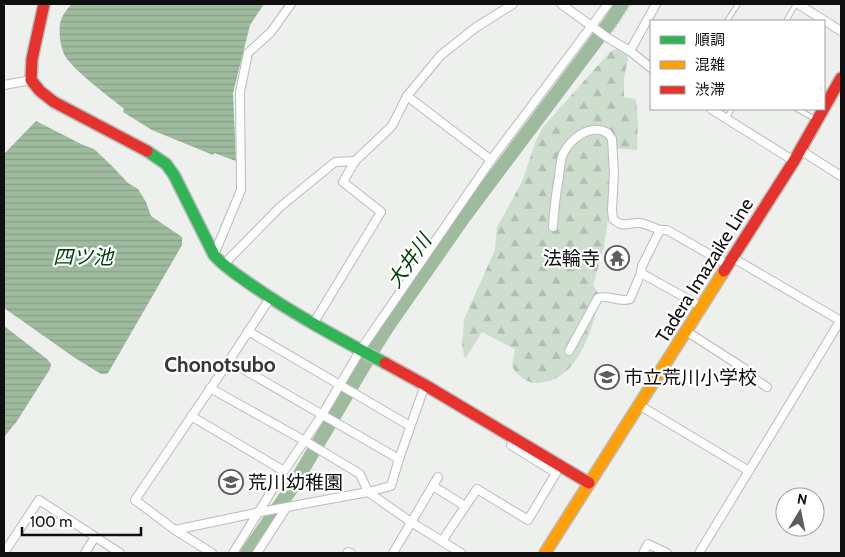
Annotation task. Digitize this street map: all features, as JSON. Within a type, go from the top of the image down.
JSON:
[{"type":"street","points":[[44,4],[32,60],[31,80],[40,91],[54,102],[154,155],[166,164],[174,175],[214,255],[223,265],[270,298],[312,324],[425,385],[589,483]]},
{"type":"street","points":[[214,255],[241,190],[240,92],[248,53],[271,32],[290,4]]},
{"type":"street","points":[[312,324],[381,212],[342,182],[355,160],[392,126],[407,96],[441,54],[475,28],[513,4]]},
{"type":"street","points":[[561,4],[608,38],[630,51],[650,67]]},
{"type":"street","points":[[234,553],[284,471],[322,415],[361,349],[491,160],[608,4]]},
{"type":"street","points":[[630,51],[656,4]]},
{"type":"street","points":[[797,4],[823,20]]},
{"type":"street","points":[[825,21],[841,31]]},
{"type":"street","name":"Tadera Imazaike Line","points":[[825,106],[841,78]]},
{"type":"street","points":[[4,85],[31,80]]},
{"type":"street","points":[[407,96],[491,160]]},
{"type":"street","points":[[712,110],[794,161]]},
{"type":"street","name":"Tadera Imazaike Line","points":[[545,553],[794,161],[823,110]]},
{"type":"street","points":[[553,227],[563,154],[568,146],[580,135],[588,131],[605,131],[612,139],[614,173],[612,210],[613,219],[618,224],[629,225],[638,223],[660,230],[667,230],[731,261],[841,321],[699,553]]},
{"type":"street","points":[[800,150],[841,176]]},
{"type":"street","points":[[223,265],[280,208],[335,162],[355,160]]},
{"type":"street","points":[[569,351],[598,298],[602,296],[626,301],[630,300],[642,273],[642,266],[660,230]]},
{"type":"street","points":[[642,273],[702,307]]},
{"type":"street","points":[[212,553],[203,551],[135,500],[270,298]]},
{"type":"street","points":[[248,331],[410,426]]},
{"type":"street","points":[[686,331],[745,369],[753,378],[767,387]]},
{"type":"street","points":[[229,361],[399,459]]},
{"type":"street","points":[[176,530],[391,486],[425,385]]},
{"type":"street","points":[[210,388],[360,474],[368,492],[461,553]]},
{"type":"street","points":[[639,405],[749,471]]},
{"type":"street","points":[[191,416],[284,471]]},
{"type":"street","points":[[442,542],[477,489],[528,520],[556,473],[511,445],[514,438]]},
{"type":"street","points":[[393,553],[438,477]]},
{"type":"street","points":[[433,486],[465,506]]},
{"type":"street","points":[[4,553],[39,500],[120,553]]},
{"type":"street","points":[[258,553],[286,508]]},
{"type":"street","points":[[86,553],[95,537]]},
{"type":"street","points":[[643,553],[648,544],[667,553]]},
{"type":"street","points":[[347,553],[351,553]]},
{"type":"lane","points":[[728,20],[738,4]]},
{"type":"lane","points":[[787,20],[797,4]]},
{"type":"lane","points":[[726,119],[731,110]]},
{"type":"lane","points":[[799,110],[817,120]]},
{"type":"path","points":[[608,38],[632,4]]},
{"type":"green space","points":[[617,49],[627,52],[624,97],[636,99],[638,124],[637,150],[611,148],[610,205],[604,247],[593,285],[600,296],[588,337],[573,364],[563,374],[551,381],[533,383],[519,375],[512,366],[515,349],[482,332],[466,358],[462,345],[464,319],[495,250],[497,227],[522,182],[535,143],[543,127],[611,51]]},
{"type":"water","points":[[72,4],[264,4],[250,25],[233,93],[236,161],[214,153],[213,155],[152,130],[123,112],[124,109],[74,67],[64,54],[60,32],[62,18]]},
{"type":"water","name":"四ツ池","points":[[36,121],[94,149],[128,183],[138,189],[146,202],[151,216],[182,237],[182,245],[108,373],[105,374],[101,374],[75,358],[4,308],[4,154]]},
{"type":"water","points":[[4,326],[51,364],[50,369],[17,421],[4,437]]},
{"type":"waterway","name":"大井川","points":[[247,553],[293,486],[388,326],[464,217],[622,4]]},
{"type":"traffic: fast","points":[[147,151],[166,164],[174,175],[214,255],[223,264],[285,307],[385,363]]},
{"type":"traffic: slow","points":[[545,553],[724,271]]},
{"type":"traffic: jam","points":[[44,4],[32,59],[31,80],[40,91],[54,102],[147,151]]},
{"type":"traffic: jam","points":[[825,106],[841,78]]},
{"type":"traffic: jam","points":[[724,271],[794,161],[823,110]]},
{"type":"traffic: jam","points":[[385,363],[589,483]]},
{"type":"place","name":"法輪寺","points":[[617,258]]},
{"type":"place","name":"市立荒川小学校","points":[[607,377]]},
{"type":"place","name":"荒川幼稚園","points":[[231,482]]},
{"type":"district","name":"Chonotsubo","points":[[220,365]]}]
